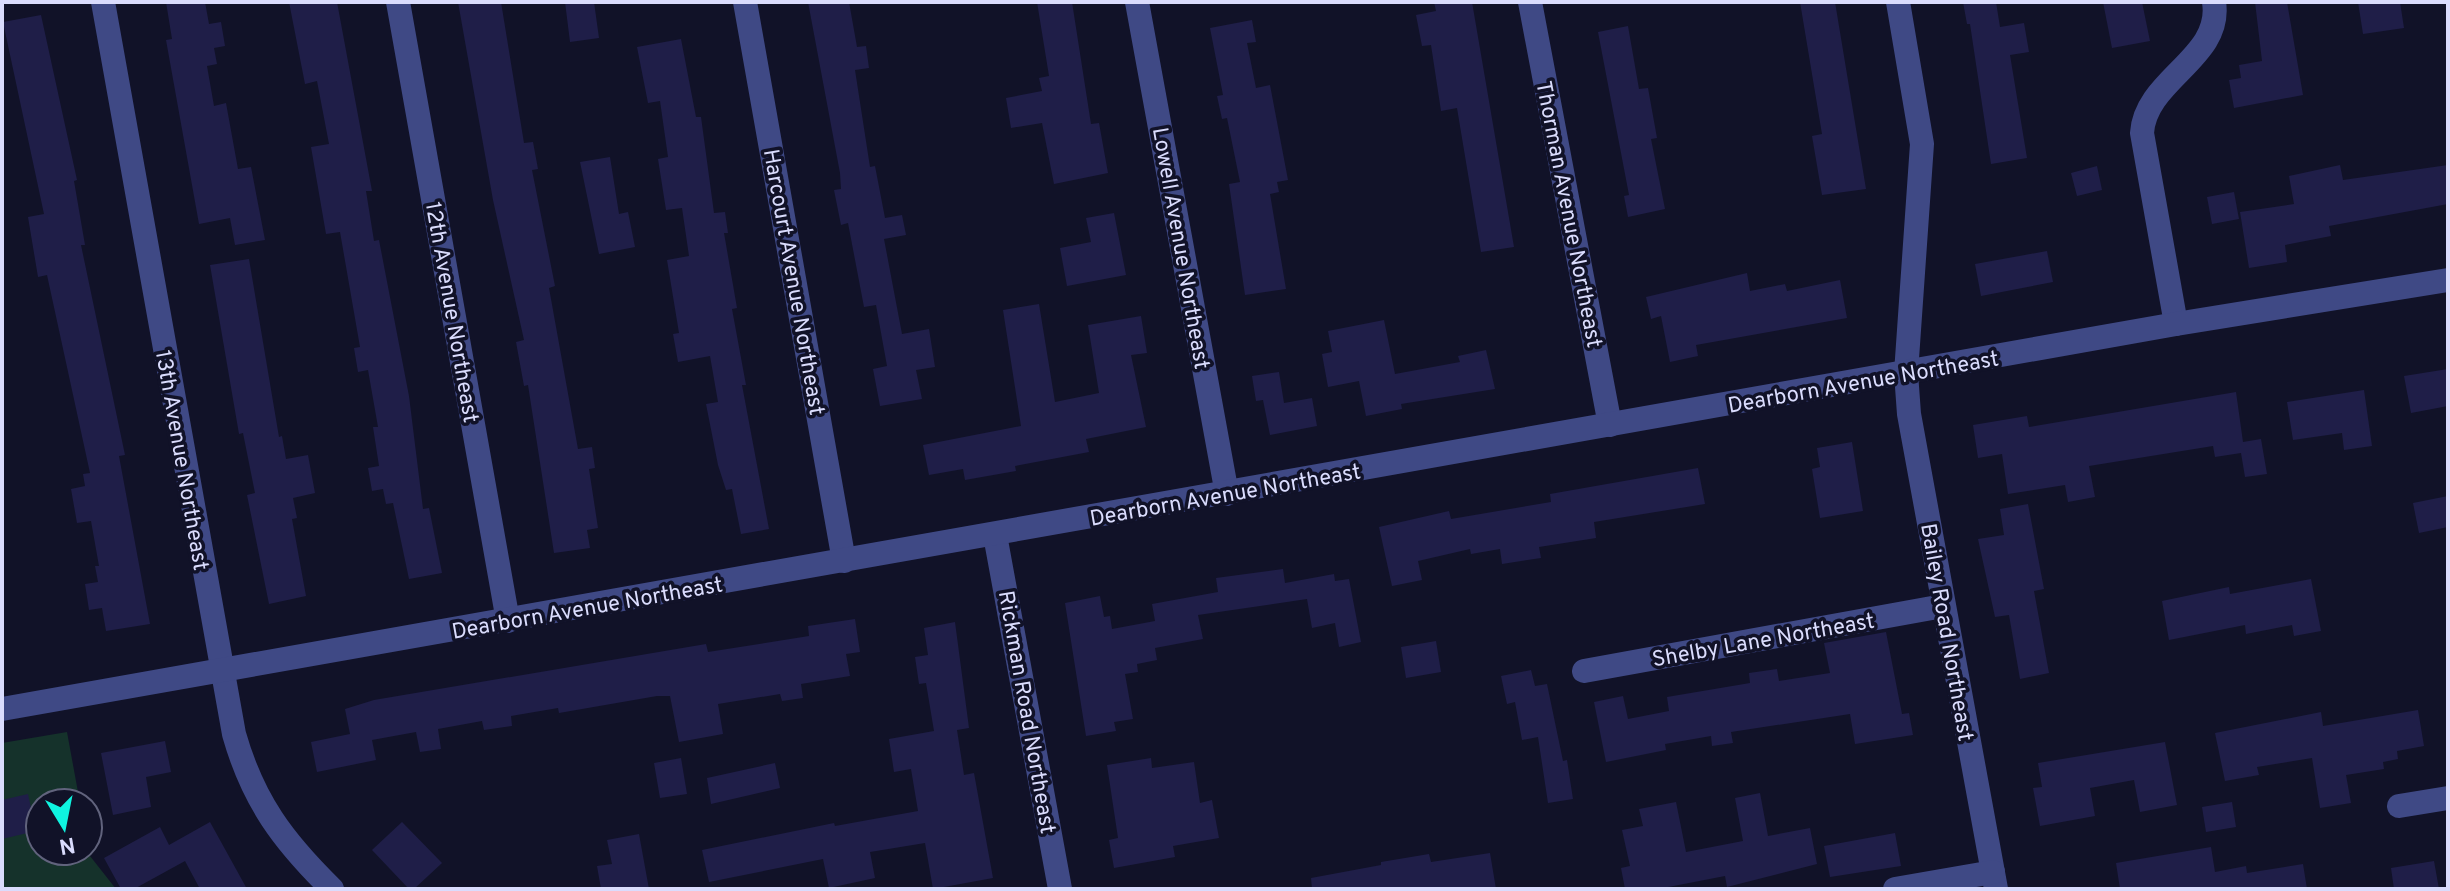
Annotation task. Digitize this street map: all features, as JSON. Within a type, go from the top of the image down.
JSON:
[{"type":"street","name":"13th Avenue Northeast","points":[[103,2],[220,670],[242,766],[260,804],[290,849],[332,889]]},
{"type":"street","name":"12th Avenue Northeast","points":[[398,2],[508,621]]},
{"type":"street","name":"Harcourt Avenue Northeast","points":[[745,2],[844,561]]},
{"type":"street","name":"Lowell Avenue Northeast","points":[[1137,2],[1227,494]]},
{"type":"street","name":"Thorman Avenue Northeast","points":[[1530,2],[1610,425]]},
{"type":"street","name":"Bailey Road Northeast","points":[[1898,2],[1922,144],[1906,373],[1909,414],[1994,880]]},
{"type":"street","points":[[2176,324],[2142,133],[2143,117],[2157,94],[2206,42],[2213,27],[2214,2]]},
{"type":"street","name":"Dearborn Avenue Northeast","points":[[2,709],[2176,324],[2448,280]]},
{"type":"street","name":"Rickman Road Northeast","points":[[995,535],[1060,889]]},
{"type":"street","name":"Shelby Lane Northeast","points":[[1584,671],[1943,606]]},
{"type":"street","points":[[2399,806],[2448,798]]},
{"type":"street","points":[[1895,889],[1994,880]]},
{"type":"green space","points":[[67,732],[77,787],[24,787],[24,867],[99,867],[116,889],[2,889],[2,743]]},
{"type":"building","points":[[166,2],[205,2],[209,24],[221,22],[225,46],[214,48],[217,64],[207,66],[214,106],[226,103],[238,169],[251,167],[265,240],[235,245],[230,218],[199,224],[166,40],[172,39]]},
{"type":"building","points":[[289,2],[337,2],[372,191],[366,191],[374,241],[379,240],[409,396],[423,509],[429,508],[442,573],[409,579],[393,503],[386,504],[383,489],[372,491],[368,468],[379,466],[373,427],[378,427],[368,370],[358,372],[354,348],[360,347],[340,232],[326,234],[311,147],[329,144],[317,81],[305,84]]},
{"type":"building","points":[[458,2],[501,2],[524,143],[533,142],[538,169],[532,170],[555,286],[549,288],[578,449],[592,447],[595,468],[589,469],[598,528],[587,530],[590,548],[554,553],[528,385],[524,386],[516,342],[524,340],[493,200]]},
{"type":"building","points":[[565,2],[594,2],[599,38],[570,42]]},
{"type":"building","points":[[808,2],[849,2],[857,47],[866,46],[869,68],[855,70],[870,167],[875,166],[885,218],[902,215],[906,235],[884,239],[902,334],[929,329],[935,367],[916,370],[922,399],[880,406],[873,369],[887,366],[876,305],[864,307],[848,223],[841,225],[834,190],[841,189],[840,173]]},
{"type":"building","points":[[1037,2],[1072,2],[1091,124],[1099,123],[1108,173],[1054,184],[1042,123],[1011,128],[1006,98],[1042,91],[1039,78],[1049,76]]},
{"type":"building","points":[[1434,2],[1472,2],[1514,247],[1481,252],[1457,108],[1441,111],[1431,45],[1422,46],[1416,15],[1436,11]]},
{"type":"building","points":[[1800,2],[1835,2],[1866,189],[1822,195],[1812,136],[1822,134]]},
{"type":"building","points":[[1963,2],[1996,2],[2000,27],[2024,23],[2029,52],[2010,55],[2027,158],[1991,164],[1970,24],[1967,24]]},
{"type":"building","points":[[2103,2],[2142,2],[2150,41],[2112,48]]},
{"type":"building","points":[[2255,2],[2287,2],[2303,95],[2234,108],[2229,80],[2241,78],[2239,65],[2262,61]]},
{"type":"building","points":[[2358,2],[2400,2],[2404,28],[2363,34]]},
{"type":"building","points":[[41,15],[77,180],[74,181],[85,245],[81,245],[125,455],[119,456],[150,624],[106,631],[102,608],[89,610],[85,584],[98,582],[95,566],[99,566],[91,521],[77,523],[71,489],[85,486],[83,474],[90,473],[47,275],[38,277],[28,217],[44,214],[3,22]]},
{"type":"building","points":[[1252,20],[1256,42],[1247,43],[1256,88],[1270,85],[1288,180],[1277,182],[1279,192],[1270,194],[1286,289],[1245,295],[1229,184],[1240,182],[1227,118],[1222,119],[1217,96],[1223,95],[1210,28]]},
{"type":"building","points":[[1628,26],[1639,89],[1648,88],[1657,138],[1651,139],[1665,209],[1628,217],[1624,196],[1629,195],[1598,32]]},
{"type":"building","points":[[681,39],[696,117],[701,117],[714,213],[725,212],[728,233],[724,233],[737,308],[732,309],[746,385],[742,385],[769,529],[741,534],[732,489],[726,490],[718,465],[706,404],[718,402],[710,356],[678,362],[673,334],[679,333],[667,260],[689,256],[682,208],[666,210],[658,159],[668,157],[660,101],[648,103],[637,47]]},
{"type":"building","points":[[610,157],[619,214],[628,212],[635,247],[599,254],[580,162]]},
{"type":"building","points":[[2340,165],[2343,180],[2448,165],[2448,204],[2329,226],[2331,236],[2285,245],[2287,262],[2249,268],[2240,212],[2294,204],[2289,176]]},
{"type":"building","points":[[2097,166],[2102,190],[2077,196],[2071,173]]},
{"type":"building","points":[[2234,192],[2239,219],[2212,224],[2207,197]]},
{"type":"building","points":[[1114,213],[1126,275],[1067,286],[1060,248],[1091,242],[1086,218]]},
{"type":"building","points":[[2047,251],[2053,282],[1981,296],[1975,264]]},
{"type":"building","points":[[249,259],[279,437],[282,436],[286,459],[308,455],[315,493],[293,498],[297,518],[292,519],[306,596],[269,604],[247,495],[255,493],[243,433],[239,434],[210,265]]},
{"type":"building","points":[[1747,273],[1750,291],[1785,284],[1787,291],[1840,280],[1847,318],[1696,345],[1698,356],[1670,362],[1661,316],[1651,319],[1646,297]]},
{"type":"building","points":[[1039,304],[1055,402],[1099,393],[1088,325],[1141,316],[1147,353],[1131,355],[1146,427],[1086,439],[1089,452],[1015,466],[1016,471],[965,480],[963,469],[929,475],[923,445],[1021,426],[1003,310]]},
{"type":"building","points":[[1384,320],[1395,374],[1460,362],[1458,356],[1486,350],[1495,389],[1401,404],[1402,409],[1366,416],[1359,381],[1328,387],[1322,354],[1332,352],[1328,331]]},
{"type":"building","points":[[2448,369],[2448,406],[2411,413],[2404,376]]},
{"type":"building","points":[[1279,372],[1284,403],[1312,398],[1317,426],[1270,435],[1263,400],[1256,401],[1252,376]]},
{"type":"building","points":[[2364,390],[2372,446],[2344,450],[2342,433],[2293,440],[2287,402]]},
{"type":"building","points":[[2236,392],[2243,442],[2261,439],[2267,474],[2245,477],[2241,453],[2215,457],[2213,446],[2089,466],[2095,497],[2068,502],[2065,485],[2008,494],[2002,454],[1978,458],[1973,425],[2027,416],[2029,427]]},
{"type":"building","points":[[1852,442],[1863,511],[1820,518],[1812,469],[1820,467],[1817,448]]},
{"type":"building","points":[[1698,468],[1705,504],[1594,522],[1596,538],[1539,547],[1541,558],[1502,564],[1500,549],[1471,554],[1470,549],[1418,561],[1422,580],[1392,586],[1379,527],[1449,511],[1451,519],[1551,502],[1550,494]]},
{"type":"building","points":[[2448,496],[2448,527],[2419,533],[2413,503]]},
{"type":"building","points":[[2028,504],[2044,589],[2034,591],[2049,673],[2020,679],[2009,615],[1995,617],[1978,539],[2004,535],[2000,509]]},
{"type":"building","points":[[1283,569],[1285,583],[1334,574],[1335,581],[1349,579],[1361,642],[1339,647],[1335,623],[1312,628],[1307,599],[1198,615],[1203,639],[1155,648],[1157,660],[1137,664],[1138,672],[1125,674],[1133,719],[1114,722],[1116,731],[1086,736],[1065,603],[1100,596],[1104,617],[1110,616],[1112,629],[1155,621],[1152,604],[1218,592],[1216,578]]},
{"type":"building","points":[[2311,579],[2321,631],[2294,636],[2292,625],[2246,634],[2245,625],[2169,640],[2162,601],[2229,587],[2230,594]]},
{"type":"building","points":[[855,619],[860,652],[846,654],[850,676],[801,684],[803,698],[782,701],[780,694],[718,704],[723,734],[679,742],[670,696],[657,696],[559,713],[558,708],[511,716],[512,726],[484,730],[482,721],[438,729],[441,749],[420,752],[416,732],[372,740],[376,760],[317,772],[311,742],[350,734],[345,709],[374,700],[706,644],[708,652],[809,636],[808,626]]},
{"type":"building","points":[[955,622],[969,728],[957,730],[964,775],[974,773],[993,878],[933,889],[925,843],[870,852],[875,878],[829,888],[823,859],[709,882],[702,850],[834,823],[835,826],[918,811],[911,769],[894,772],[889,739],[934,731],[926,683],[919,684],[915,657],[928,655],[924,628]]},
{"type":"building","points":[[1886,632],[1902,714],[1909,713],[1913,735],[1855,744],[1850,714],[1731,732],[1733,743],[1712,746],[1711,736],[1665,744],[1666,750],[1606,762],[1594,702],[1623,696],[1628,719],[1669,711],[1667,697],[1750,683],[1749,673],[1777,669],[1779,681],[1830,673],[1824,643]]},
{"type":"building","points":[[1436,641],[1441,672],[1406,678],[1401,647]]},
{"type":"building","points":[[1531,670],[1535,686],[1547,684],[1563,761],[1567,760],[1573,799],[1548,803],[1538,737],[1522,740],[1515,702],[1507,704],[1501,676]]},
{"type":"building","points":[[2418,710],[2424,746],[2397,751],[2398,759],[2383,762],[2384,769],[2346,775],[2351,803],[2320,808],[2312,758],[2257,767],[2259,775],[2225,781],[2215,733],[2321,712],[2323,726]]},
{"type":"building","points":[[165,741],[171,772],[146,777],[151,807],[113,815],[101,753]]},
{"type":"building","points":[[2165,742],[2177,805],[2140,812],[2134,780],[2090,788],[2095,816],[2040,826],[2033,788],[2042,787],[2038,763]]},
{"type":"building","points":[[681,758],[687,794],[660,798],[654,763]]},
{"type":"building","points":[[1151,758],[1152,768],[1194,762],[1200,803],[1212,800],[1219,838],[1173,846],[1175,857],[1114,868],[1109,840],[1118,838],[1107,765]]},
{"type":"building","points":[[775,763],[780,788],[711,804],[707,778]]},
{"type":"building","points":[[1760,793],[1768,836],[1810,828],[1817,864],[1727,887],[1725,876],[1658,889],[1625,889],[1621,868],[1630,866],[1622,830],[1643,826],[1639,809],[1676,802],[1686,852],[1743,841],[1735,798]]},
{"type":"building","points":[[24,795],[24,834],[2,839],[2,800]]},
{"type":"building","points":[[2232,802],[2236,827],[2206,832],[2202,807]]},
{"type":"building","points":[[210,822],[247,889],[200,889],[185,861],[134,889],[121,889],[104,858],[160,827],[169,845]]},
{"type":"building","points":[[402,822],[442,863],[414,889],[409,889],[372,850]]},
{"type":"building","points":[[1895,833],[1901,866],[1830,877],[1824,846]]},
{"type":"building","points":[[639,834],[649,889],[601,889],[597,866],[612,864],[607,840]]},
{"type":"building","points":[[2211,847],[2215,872],[2246,866],[2247,873],[2303,864],[2307,889],[2120,889],[2116,863]]},
{"type":"building","points":[[1490,853],[1496,889],[1312,889],[1311,878],[1381,865],[1381,862],[1429,854],[1431,862]]},
{"type":"building","points":[[2434,861],[2439,889],[2394,889],[2391,868]]}]
